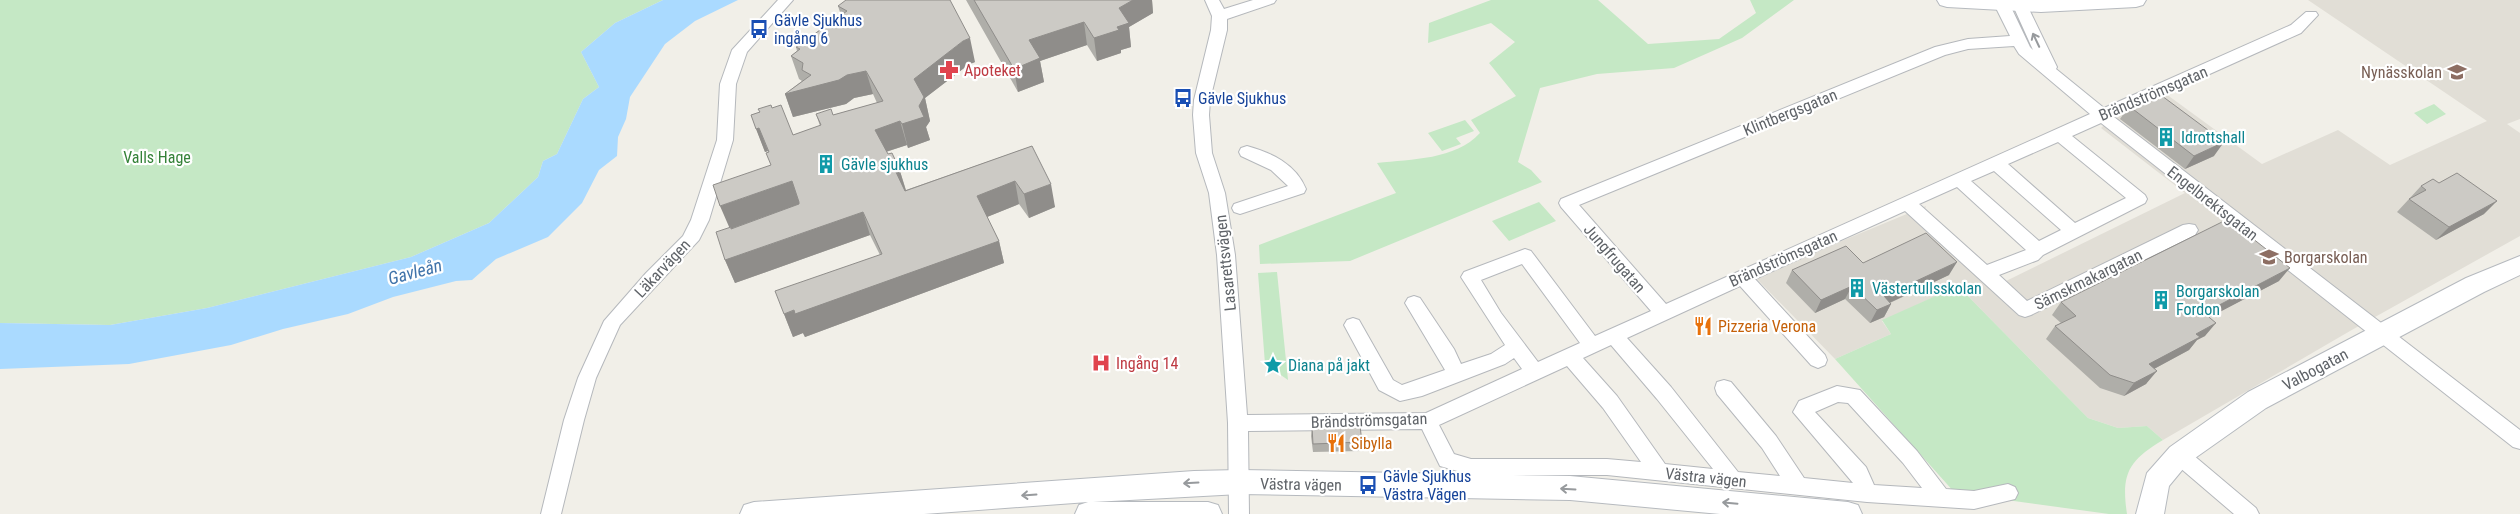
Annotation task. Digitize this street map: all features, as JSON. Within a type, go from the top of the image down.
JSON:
[{"type":"main road","points":[[1946,0],[2068,7],[2112,2]]},
{"type":"main road","name":"Valbogatan","points":[[2150,514],[2157,481],[2180,455],[2261,397],[2475,285],[2519,267]]},
{"type":"main road","name":"Västra vägen","points":[[754,514],[1194,483],[1240,482],[1570,488],[1848,514]]},
{"type":"main road","points":[[1089,514],[1208,514]]},
{"type":"street","name":"Läkarvägen","points":[[551,514],[574,420],[595,362],[613,321],[690,240],[700,220],[725,140],[728,84],[740,50],[786,0]]},
{"type":"street","name":"Lasarettsvägen","points":[[1239,514],[1238,423],[1226,255],[1217,193],[1204,153],[1201,115],[1202,100],[1219,30],[1215,8],[1270,0]]},
{"type":"street","points":[[2091,0],[2112,2],[2136,0]]},
{"type":"street","name":"Engelbrektsgatan","points":[[2010,3],[2018,41],[2034,60],[2101,115],[2520,441]]},
{"type":"street","name":"Engelbrektsgatan","points":[[2010,3],[2050,73]]},
{"type":"street","name":"Brändströmsgatan","points":[[1238,423],[1428,421],[1742,276],[2296,29],[2311,15]]},
{"type":"street","name":"Klintbergsgatan","points":[[1568,203],[1940,51],[1963,44],[2018,41]]},
{"type":"street","points":[[1984,274],[2032,255],[2037,250],[2138,199],[2058,134]]},
{"type":"street","points":[[1240,208],[1298,189],[1296,181],[1274,164],[1247,152]]},
{"type":"street","points":[[1995,162],[2074,232]]},
{"type":"street","points":[[1958,179],[2037,250]]},
{"type":"street","name":"Sämskmakargatan","points":[[1906,202],[2025,310],[2188,230]]},
{"type":"street","name":"Jungfrugatan","points":[[1568,203],[1663,312]]},
{"type":"street","points":[[1535,373],[1470,277],[1525,256],[1592,346]]},
{"type":"street","points":[[1742,276],[1818,360]]},
{"type":"street","points":[[1414,302],[1447,354],[1456,374]]},
{"type":"street","points":[[1353,325],[1386,385],[1400,393],[1415,390],[1498,359],[1517,347]]},
{"type":"street","points":[[1614,336],[1664,393],[1732,480]]},
{"type":"street","points":[[1570,356],[1610,402],[1659,472]]},
{"type":"street","points":[[1724,388],[1769,442],[1798,486]]},
{"type":"street","points":[[1400,393],[1403,421]]},
{"type":"street","points":[[1867,493],[1859,473],[1803,412],[1806,407],[1837,394],[1853,396],[1910,457],[1941,498]]},
{"type":"street","name":"Västra vägen","points":[[1428,421],[1447,460],[1471,467],[1607,467],[1867,493],[1974,500],[2008,492]]},
{"type":"street","points":[[2180,455],[2249,514]]},
{"type":"shaded area","name":"Borgarskolan","points":[[2308,0],[2520,0],[2520,119],[2507,124],[2520,133],[2520,236],[2350,331],[2163,440],[2147,426],[2118,428],[2088,418],[1958,286],[1882,321],[1891,334],[1835,359],[1755,277],[1926,206],[1925,209],[2004,282],[2185,193],[2101,128],[2112,118],[2166,94],[2262,164],[2338,130],[2390,165],[2487,121]]},
{"type":"green space","name":"Valls Hage","points":[[0,0],[663,0],[615,23],[581,52],[599,87],[583,99],[557,154],[543,161],[538,177],[489,223],[411,257],[207,308],[110,325],[0,323]]},
{"type":"green space","points":[[1491,0],[1598,0],[1648,44],[1719,39],[1756,13],[1750,0],[1794,0],[1742,38],[1674,68],[1597,74],[1540,88],[1518,162],[1531,170],[1542,182],[1350,261],[1260,264],[1259,245],[1396,193],[1377,163],[1432,157],[1458,149],[1480,133],[1471,120],[1516,96],[1489,63],[1515,42],[1491,23],[1428,43],[1429,23]]},
{"type":"green space","points":[[2434,104],[2446,114],[2427,124],[2414,113]]},
{"type":"green space","points":[[1465,120],[1474,131],[1456,138],[1461,144],[1442,151],[1428,133]]},
{"type":"green space","points":[[1539,202],[1556,221],[1509,241],[1492,221]]},
{"type":"green space","points":[[1277,272],[1288,380],[1265,364],[1258,273]]},
{"type":"green space","points":[[1958,286],[2088,418],[2118,428],[2147,426],[2163,440],[2142,455],[2130,470],[2125,489],[2127,514],[2109,514],[1955,493],[1835,359],[1891,334],[1882,320]]},
{"type":"water","name":"Gavleån","points":[[663,0],[738,0],[695,21],[665,44],[630,97],[626,119],[618,137],[617,156],[599,170],[582,203],[548,237],[496,259],[472,280],[456,281],[393,297],[348,314],[283,329],[231,345],[129,364],[0,369],[0,323],[110,325],[207,308],[411,257],[489,223],[538,177],[543,161],[557,154],[583,99],[599,87],[581,52],[615,23]]},
{"type":"building","points":[[846,0],[950,0],[970,38],[963,41],[914,79],[924,97],[919,106],[924,117],[902,124],[900,121],[875,130],[888,154],[892,153],[899,168],[895,170],[905,191],[1032,146],[1051,184],[1024,194],[1015,181],[977,196],[999,241],[795,314],[794,310],[784,314],[775,291],[882,254],[863,212],[725,260],[716,232],[731,227],[731,229],[799,204],[799,202],[792,181],[720,206],[713,185],[771,165],[766,153],[769,152],[759,128],[756,129],[751,115],[760,112],[758,109],[771,105],[772,108],[781,105],[793,135],[821,125],[816,114],[831,109],[833,115],[883,101],[866,71],[785,94],[811,75],[802,70],[803,63],[791,56],[800,49],[796,47],[847,11],[838,6]]},
{"type":"building","points":[[974,0],[1133,0],[1119,8],[1129,23],[1117,27],[1119,30],[1094,38],[1084,22],[1029,40],[1040,58],[1014,69]]},
{"type":"building","points":[[2158,93],[2224,142],[2194,156],[2129,106]]},
{"type":"building","points":[[2457,173],[2497,201],[2449,227],[2409,199],[2426,190],[2421,186],[2433,179],[2439,183]]},
{"type":"building","name":"Borgarskolan Fordon","points":[[2228,219],[2290,268],[2204,313],[2216,323],[2196,334],[2200,337],[2149,364],[2157,371],[2134,383],[2110,375],[2055,326],[2076,316],[2061,302]]},
{"type":"building","name":"Västertullsskolan","points":[[1926,233],[1957,262],[1884,296],[1891,304],[1877,310],[1852,286],[1821,300],[1792,270],[1846,246],[1863,263]]},
{"type":"building","points":[[1360,426],[1362,442],[1313,444],[1312,427]]},
{"type":"place","name":"Gävle Sjukhus ingång 6","points":[[759,29]]},
{"type":"place","name":"Apoteket","points":[[949,70]]},
{"type":"place","name":"Nynässkolan","points":[[2457,72]]},
{"type":"place","name":"Gävle Sjukhus","points":[[1183,98]]},
{"type":"place","name":"Idrottshall","points":[[2166,137]]},
{"type":"place","name":"Gävle sjukhus","points":[[826,164]]},
{"type":"place","name":"Borgarskolan","points":[[2269,257]]},
{"type":"place","name":"Västertullsskolan","points":[[1857,288]]},
{"type":"place","name":"Borgarskolan Fordon","points":[[2161,300]]},
{"type":"place","name":"Pizzeria Verona","points":[[1703,326]]},
{"type":"place","name":"Ingång 14","points":[[1101,363]]},
{"type":"place","name":"Diana på jakt","points":[[1273,365]]},
{"type":"place","name":"Sibylla","points":[[1336,443]]},
{"type":"place","name":"Gävle Sjukhus Västra Vägen","points":[[1368,485]]}]
